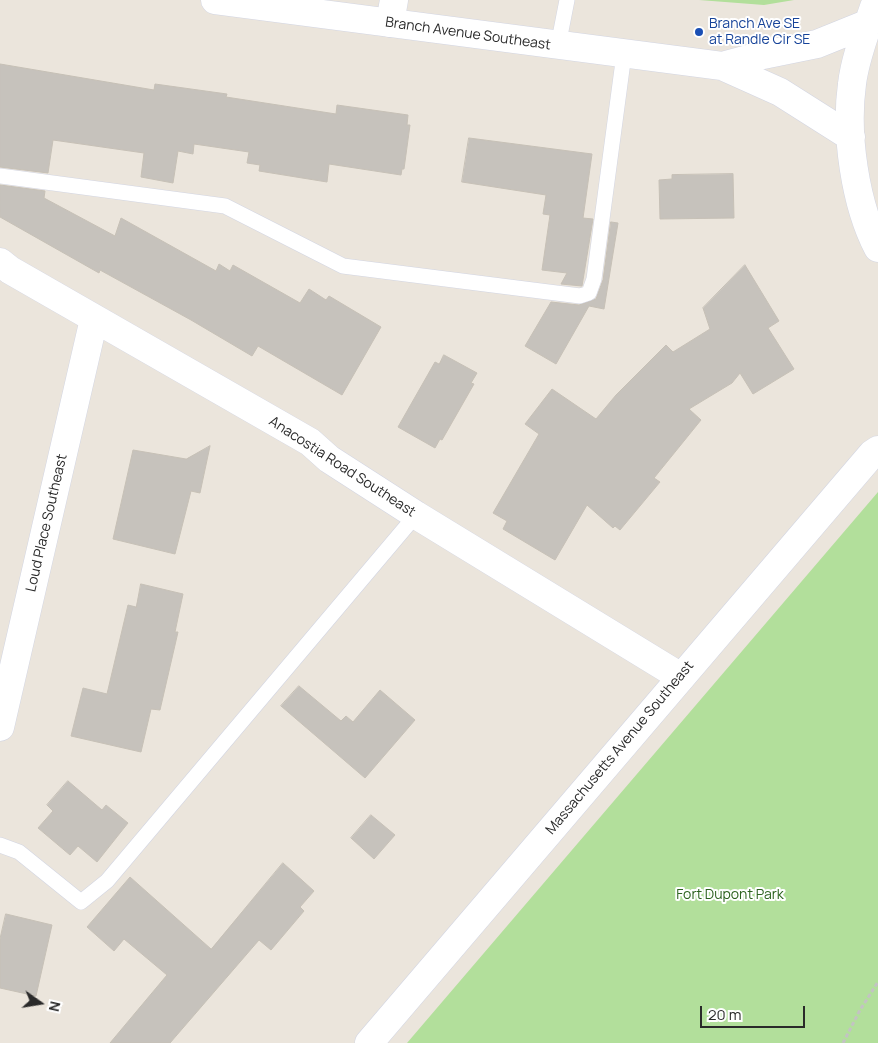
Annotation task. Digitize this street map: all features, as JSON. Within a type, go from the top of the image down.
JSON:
[{"type":"street","name":"Branch Avenue Southeast","points":[[215,0],[392,12],[558,46],[722,66],[780,92],[851,137]]},
{"type":"street","name":"Branch Avenue Southeast","points":[[722,66],[817,44],[873,11]]},
{"type":"street","points":[[873,11],[852,84],[851,157],[867,228],[878,248]]},
{"type":"street","name":"Anacostia Road Southeast","points":[[0,262],[10,270],[94,319],[310,442],[329,459],[416,515],[681,677]]},
{"type":"street","name":"Loud Place Southeast","points":[[0,727],[94,319]]},
{"type":"street","name":"Massachusetts Avenue Southeast","points":[[369,1043],[876,447]]},
{"type":"lane","points":[[558,46],[567,0]]},
{"type":"lane","points":[[0,176],[226,206],[343,266],[580,296],[589,293],[594,279],[624,54]]},
{"type":"lane","points":[[0,845],[19,852],[81,902],[107,881],[416,515]]},
{"type":"path","points":[[843,1043],[860,1010],[878,982]]},
{"type":"green space","points":[[699,0],[794,0],[764,5]]},
{"type":"green space","name":"Fort Dupont Park","points":[[878,492],[878,1043],[407,1043]]},
{"type":"building","points":[[0,64],[154,90],[155,84],[227,94],[226,97],[336,114],[337,105],[408,115],[407,125],[410,125],[404,169],[402,169],[401,175],[329,164],[327,182],[259,171],[260,165],[247,163],[249,152],[194,144],[193,154],[178,151],[173,183],[141,177],[144,153],[53,140],[48,173],[0,167]]},
{"type":"building","points":[[469,138],[592,154],[583,218],[593,219],[582,286],[561,284],[567,273],[542,270],[550,215],[543,214],[546,195],[462,182]]},
{"type":"building","points":[[733,174],[734,218],[660,219],[659,180],[672,179],[672,175]]},
{"type":"building","points":[[0,185],[45,191],[44,198],[115,236],[121,218],[216,271],[219,264],[230,271],[233,265],[300,303],[309,289],[326,300],[329,296],[381,327],[342,395],[258,346],[252,356],[191,320],[100,270],[99,273],[0,217]]},
{"type":"building","points":[[611,222],[618,223],[604,309],[589,306],[556,364],[525,346],[551,302],[579,305],[596,299],[603,280]]},
{"type":"building","points":[[745,265],[779,321],[768,328],[794,369],[753,394],[740,373],[732,383],[689,409],[701,420],[654,478],[660,482],[620,530],[615,526],[613,528],[587,505],[555,560],[503,529],[507,521],[493,513],[539,434],[525,424],[552,389],[596,419],[616,395],[666,345],[673,352],[710,329],[703,308]]},
{"type":"building","points":[[444,355],[477,373],[471,383],[474,384],[442,440],[440,439],[435,448],[398,427],[435,362],[439,364]]},
{"type":"building","points":[[210,446],[200,493],[191,491],[175,554],[113,539],[133,450],[186,459]]},
{"type":"building","points":[[141,584],[183,594],[175,632],[178,632],[160,710],[151,709],[141,752],[71,736],[83,688],[107,694],[128,605],[136,607]]},
{"type":"building","points":[[299,686],[341,721],[346,716],[353,722],[380,690],[415,720],[365,778],[281,706]]},
{"type":"building","points":[[68,781],[102,810],[106,805],[128,823],[97,862],[78,846],[70,855],[38,828],[53,811],[47,805]]},
{"type":"building","points":[[371,815],[395,835],[374,859],[351,838]]},
{"type":"building","points":[[283,863],[314,891],[300,907],[304,911],[271,950],[259,940],[170,1043],[110,1043],[167,975],[124,939],[114,951],[87,927],[130,877],[211,949]]},
{"type":"building","points":[[6,914],[52,925],[36,996],[0,988],[0,939]]},
{"type":"place","name":"Branch Ave SE at Randle Cir SE","points":[[699,32]]}]
